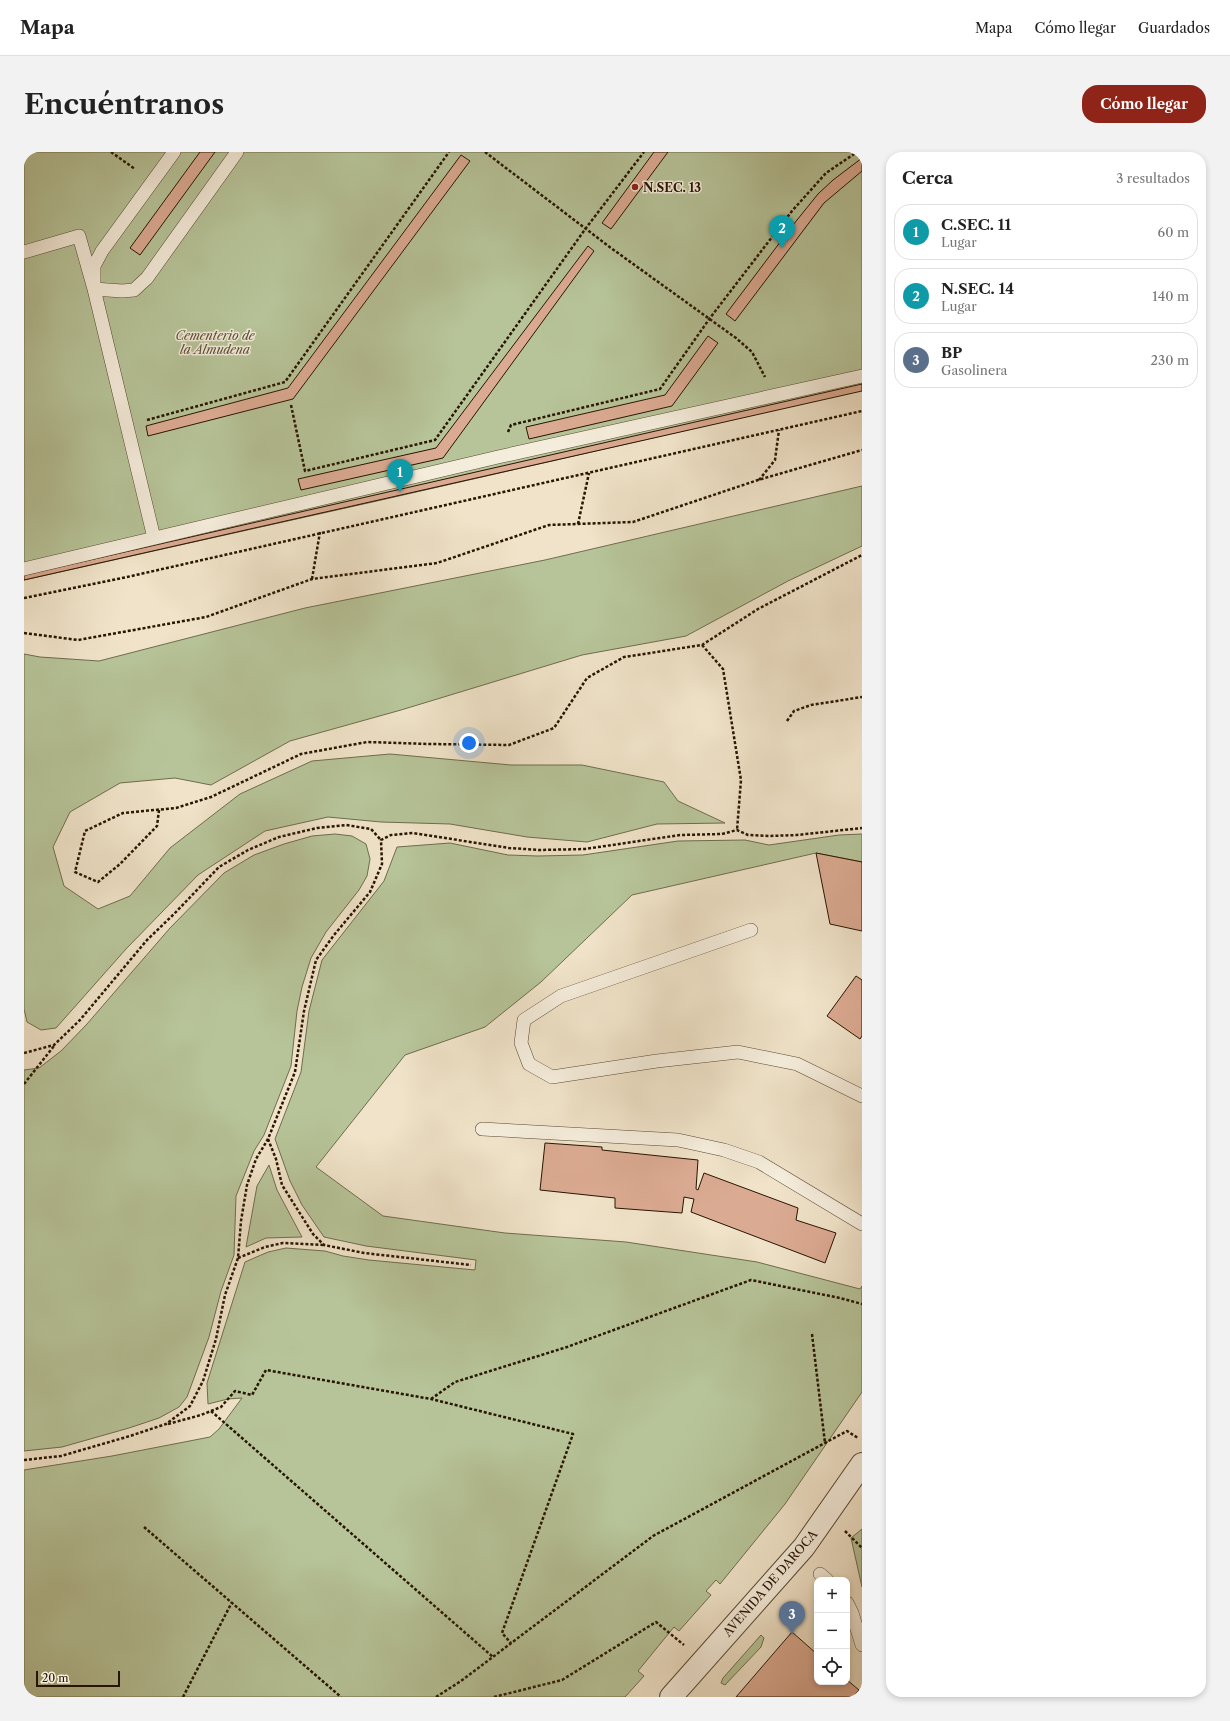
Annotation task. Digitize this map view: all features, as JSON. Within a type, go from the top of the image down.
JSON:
[{"type":"street","name":"AVENIDA DE DAROCA","points":[[671,1697],[804,1547],[862,1464]]},
{"type":"lane","points":[[94,288],[94,266],[96,261],[174,152]]},
{"type":"lane","points":[[94,288],[122,291],[134,290],[147,278],[237,152]]},
{"type":"lane","points":[[24,252],[79,236],[94,288],[154,538]]},
{"type":"lane","points":[[24,569],[498,457],[862,376]]},
{"type":"lane","points":[[751,930],[561,996],[524,1020],[521,1043],[529,1064],[552,1077],[657,1061],[738,1052],[796,1064],[862,1096]]},
{"type":"lane","points":[[482,1129],[678,1140],[724,1150],[759,1162],[862,1224]]},
{"type":"lane","points":[[850,1609],[862,1645]]},
{"type":"path","points":[[112,152],[152,182]]},
{"type":"path","points":[[146,420],[285,382],[450,152]]},
{"type":"path","points":[[485,152],[710,318],[752,352],[774,396]]},
{"type":"path","points":[[291,405],[305,471],[435,440],[586,228],[644,152]]},
{"type":"path","points":[[498,457],[511,425],[660,389],[710,318],[792,211],[826,173],[857,152]]},
{"type":"path","points":[[24,598],[862,411]]},
{"type":"path","points":[[758,480],[775,460],[779,430]]},
{"type":"path","points":[[24,633],[78,640],[206,617],[312,580],[437,563],[550,525],[633,522],[758,480],[862,450]]},
{"type":"path","points":[[578,524],[589,473]]},
{"type":"path","points":[[312,580],[320,532]]},
{"type":"path","points":[[159,810],[156,826],[120,864],[98,882],[75,872],[85,831],[123,812],[176,808],[211,798],[301,754],[366,742],[509,745],[554,728],[587,678],[624,657],[702,645],[758,609],[862,555]]},
{"type":"path","points":[[702,645],[723,669],[741,780],[737,830]]},
{"type":"path","points":[[787,721],[794,711],[811,705],[862,697]]},
{"type":"path","points":[[24,1084],[54,1045],[85,1014],[147,940],[219,867],[248,850],[279,837],[317,828],[346,825],[371,829],[381,840],[382,864],[370,892],[334,935],[316,960],[304,1011],[295,1072],[268,1139],[256,1159],[247,1185],[241,1221],[238,1258],[225,1295],[216,1339],[203,1381],[190,1406],[166,1424]]},
{"type":"path","points":[[381,840],[391,835],[413,833],[509,848],[578,850],[680,835],[722,834],[737,830],[748,835],[770,836],[797,835],[862,828]]},
{"type":"path","points":[[24,1053],[54,1045]]},
{"type":"path","points":[[24,1049],[28,1052]]},
{"type":"path","points":[[268,1139],[276,1159],[282,1186],[313,1234],[324,1245]]},
{"type":"path","points":[[238,1258],[265,1247],[283,1243],[324,1245],[364,1253],[471,1265]]},
{"type":"path","points":[[431,1400],[455,1382],[567,1347],[751,1280],[840,1298],[862,1304]]},
{"type":"path","points":[[812,1334],[825,1443]]},
{"type":"path","points":[[24,1460],[61,1456],[201,1415],[221,1407],[235,1392],[252,1395],[266,1370],[431,1400],[573,1434],[502,1633],[511,1643]]},
{"type":"path","points":[[211,1411],[493,1657]]},
{"type":"path","points":[[436,1697],[461,1681],[653,1536],[847,1431],[862,1440]]},
{"type":"path","points":[[144,1527],[341,1697]]},
{"type":"path","points":[[183,1697],[232,1602]]},
{"type":"path","points":[[494,1697],[562,1680],[656,1622],[703,1660]]},
{"type":"green space","name":"Cementerio de la Almudena","points":[[24,152],[862,152],[862,390],[24,580]]},
{"type":"green space","points":[[862,486],[862,546],[788,581],[686,636],[582,655],[401,710],[290,741],[211,785],[175,778],[120,783],[70,812],[53,847],[64,886],[98,909],[130,896],[170,848],[240,794],[312,761],[390,754],[511,765],[582,765],[664,782],[678,801],[725,823],[657,824],[587,842],[527,837],[450,824],[381,822],[328,817],[265,831],[198,875],[126,949],[56,1028],[41,1030],[27,1022],[24,1009],[24,654],[40,657],[99,661],[305,608],[545,560]]},
{"type":"green space","points":[[335,834],[352,836],[366,844],[370,859],[367,876],[359,890],[326,932],[311,958],[302,987],[297,1011],[291,1066],[264,1135],[254,1151],[236,1196],[234,1255],[221,1291],[209,1337],[187,1397],[179,1407],[159,1418],[129,1428],[62,1447],[24,1451],[24,1070],[39,1068],[61,1051],[87,1024],[170,928],[224,873],[254,855],[284,844],[312,836]]},
{"type":"green space","points":[[862,834],[862,862],[816,853],[632,895],[541,982],[485,1027],[405,1055],[316,1167],[383,1216],[505,1233],[626,1242],[757,1262],[860,1289],[862,1286],[862,1392],[785,1504],[720,1584],[716,1580],[706,1591],[711,1595],[679,1631],[674,1627],[638,1671],[644,1676],[625,1697],[24,1697],[24,1470],[112,1456],[210,1437],[219,1429],[242,1398],[228,1399],[208,1404],[207,1383],[245,1262],[268,1252],[286,1248],[325,1251],[343,1256],[369,1260],[475,1270],[476,1260],[366,1246],[324,1237],[302,1205],[290,1181],[275,1139],[301,1072],[309,1011],[322,960],[384,881],[397,847],[450,843],[508,855],[583,855],[678,841],[745,840],[769,845],[839,835]]},
{"type":"green space","points":[[269,1165],[277,1190],[302,1237],[266,1238],[246,1247],[257,1186]]},
{"type":"green space","points":[[862,1529],[862,1587],[851,1538]]},
{"type":"green space","points":[[761,1635],[764,1638],[761,1647],[725,1685],[721,1683],[723,1678]]},
{"type":"building","points":[[200,152],[215,152],[140,255],[130,248]]},
{"type":"building","name":"N.SEC. 13","points":[[654,152],[668,152],[611,229],[602,223]]},
{"type":"building","points":[[461,155],[470,161],[293,399],[148,436],[146,426],[288,388]]},
{"type":"building","points":[[862,158],[862,171],[824,203],[735,321],[726,314],[818,194],[833,180]]},
{"type":"building","points":[[588,246],[594,251],[443,458],[301,490],[298,479],[436,448]]},
{"type":"building","points":[[708,336],[718,343],[672,406],[529,439],[526,427],[665,395]]},
{"type":"building","points":[[862,384],[862,391],[24,580],[24,575]]},
{"type":"building","points":[[816,853],[862,862],[862,931],[830,924]]},
{"type":"building","points":[[856,976],[862,980],[862,1036],[860,1039],[827,1016]]},
{"type":"building","points":[[545,1143],[602,1147],[602,1150],[698,1160],[696,1189],[698,1190],[704,1173],[798,1208],[796,1220],[836,1233],[825,1263],[691,1212],[694,1199],[684,1197],[682,1213],[615,1208],[615,1198],[540,1190]]},
{"type":"building","points":[[792,1632],[814,1651],[814,1685],[850,1685],[850,1682],[859,1690],[853,1697],[736,1697]]},
{"type":"place","name":"N.SEC. 13","points":[[635,187]]},
{"type":"place","name":"N.SEC. 14","points":[[782,248]]},
{"type":"place","name":"C.SEC. 11","points":[[400,492]]},
{"type":"place","name":"BP","points":[[792,1634]]}]
